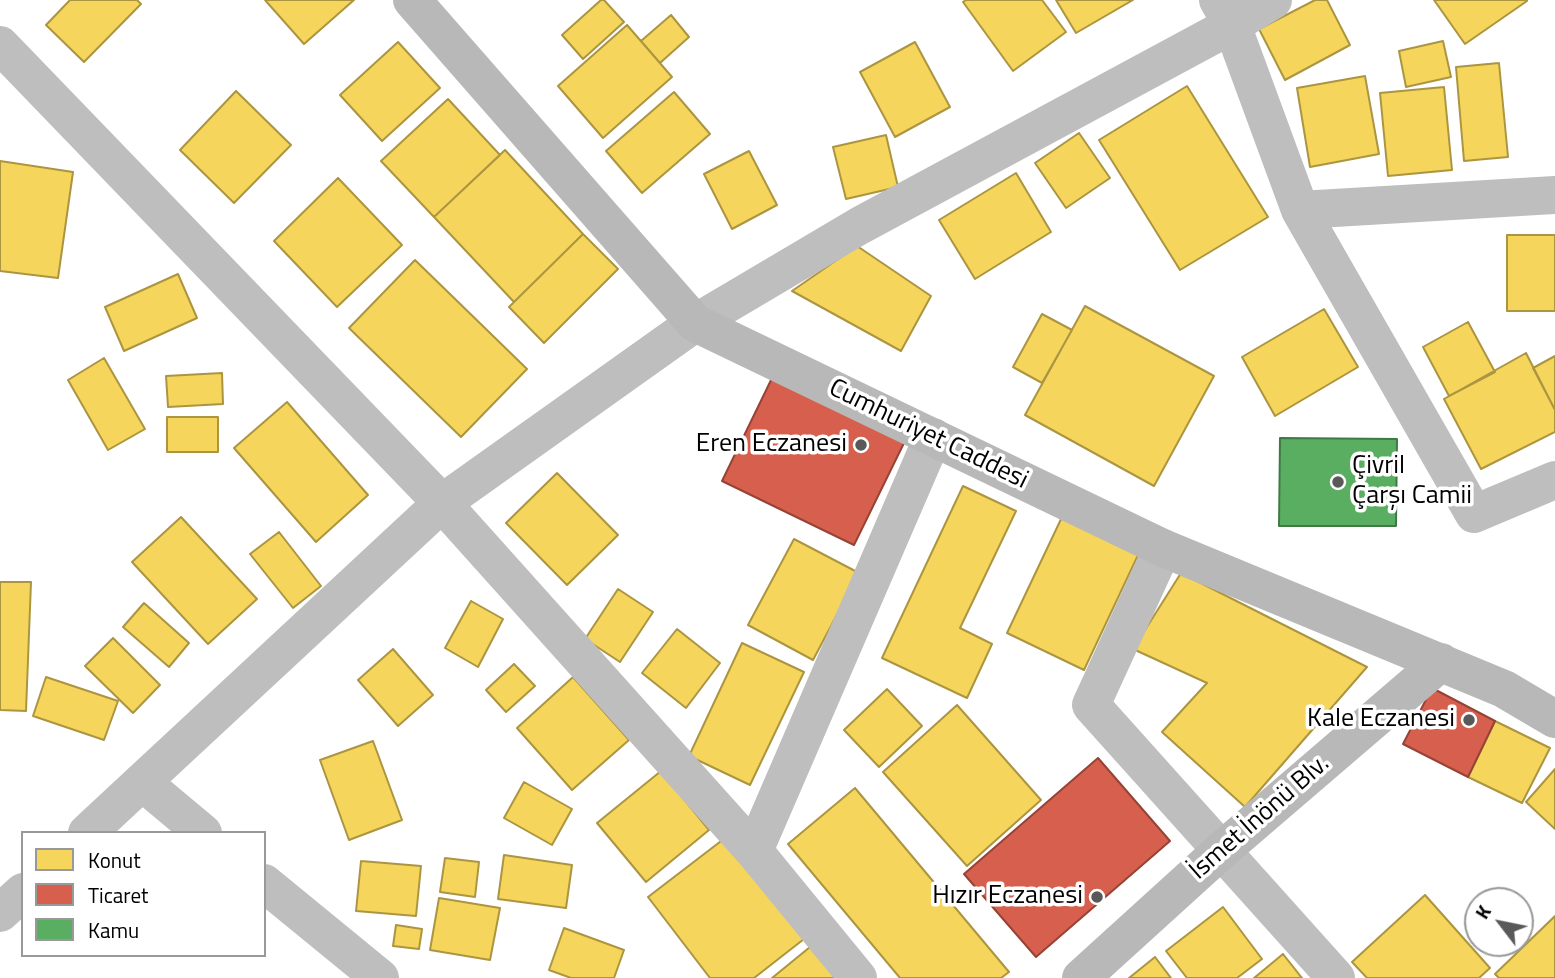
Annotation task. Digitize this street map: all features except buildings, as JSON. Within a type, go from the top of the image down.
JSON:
[{"type":"main road","name":"Cumhuriyet Caddesi","points":[[412,0],[695,323],[1163,548],[1441,662],[1504,690],[1555,719]]},
{"type":"main road","name":"İsmet İnönü Blv.","points":[[1081,978],[1222,850],[1441,662]]},
{"type":"street","points":[[89,831],[442,503],[695,323],[1225,12],[1273,0]]},
{"type":"street","points":[[1225,12],[1300,210],[1475,514],[1553,484]]},
{"type":"street","points":[[0,45],[442,503],[754,851],[858,978]]},
{"type":"street","points":[[1300,210],[1555,195]]},
{"type":"street","points":[[754,851],[933,437]]},
{"type":"street","points":[[1163,548],[1091,705],[1336,978]]},
{"type":"street","points":[[142,782],[201,831]]},
{"type":"street","points":[[266,885],[380,978]]},
{"type":"street","points":[[0,913],[21,894]]},
{"type":"place","name":"Eren Eczanesi","points":[[861,445]]},
{"type":"place","name":"Çivril Çarşı Camii","points":[[1338,482]]},
{"type":"place","name":"Kale Eczanesi","points":[[1469,720]]},
{"type":"place","name":"Hızır Eczanesi","points":[[1097,897]]}]
